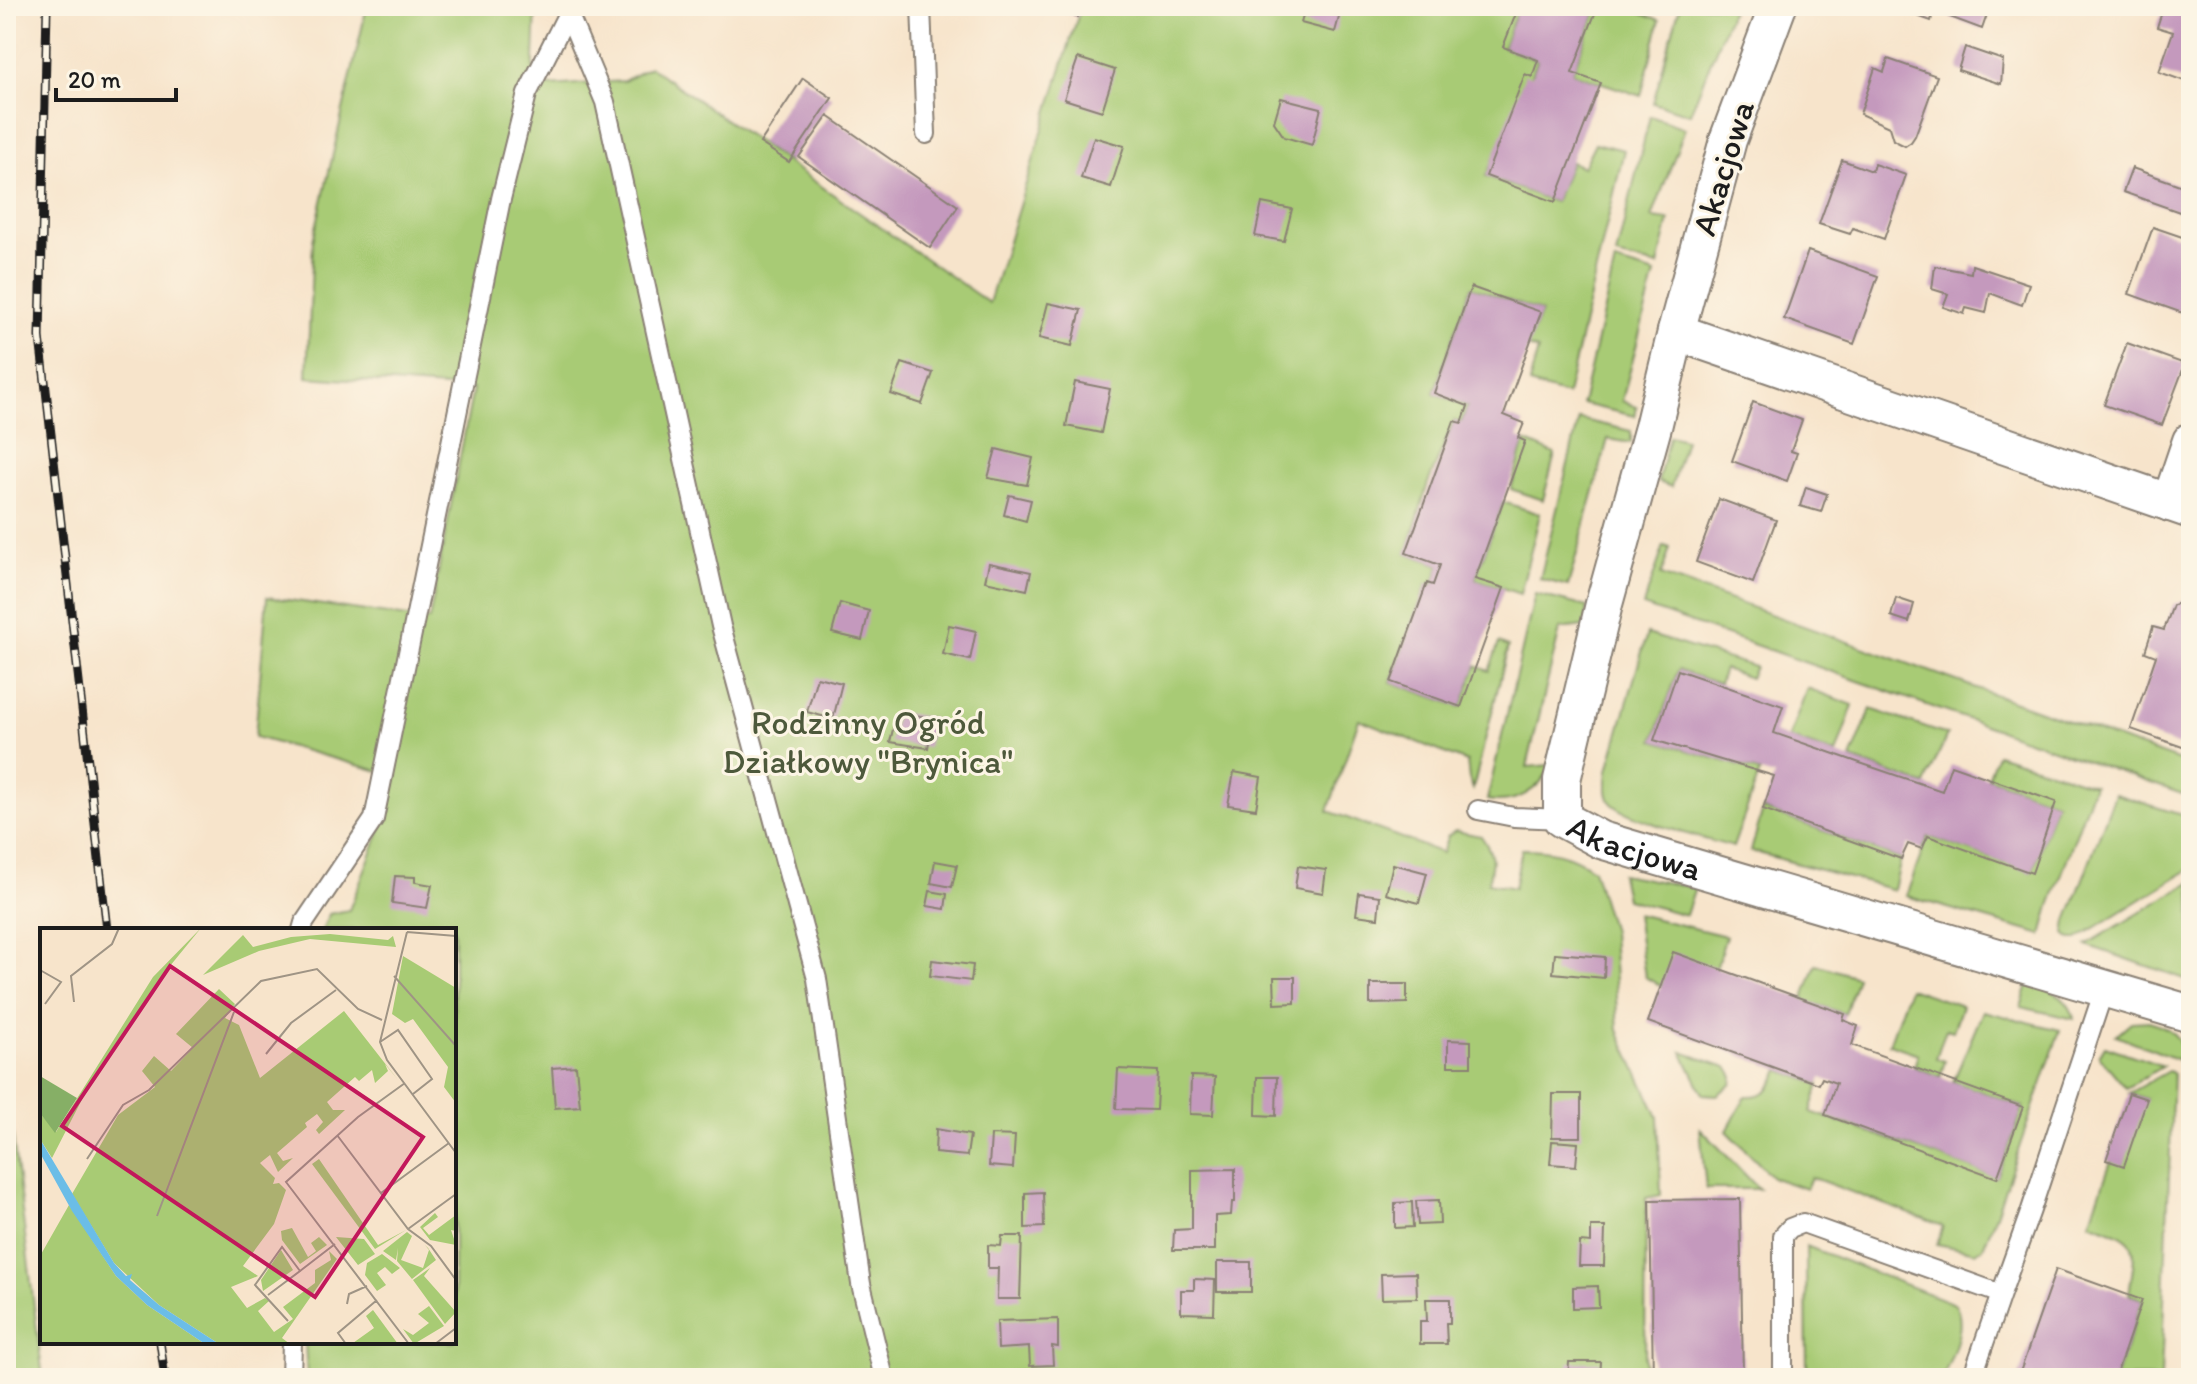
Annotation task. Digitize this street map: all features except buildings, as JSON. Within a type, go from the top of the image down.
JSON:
[{"type":"street","name":"Akacjowa","points":[[1778,6],[1728,140],[1676,332],[1604,604],[1562,780],[1562,819],[1601,840],[2191,1014]]},
{"type":"street","points":[[1676,332],[2181,506],[2191,441]]},
{"type":"lane","points":[[921,6],[926,134]]},
{"type":"lane","points":[[303,928],[374,819],[501,199],[527,94],[567,10]]},
{"type":"lane","points":[[567,10],[605,102],[721,626],[817,979],[861,1284],[884,1378]]},
{"type":"lane","points":[[1478,810],[1514,817],[1562,819]]},
{"type":"lane","points":[[1972,1378],[2105,987]]},
{"type":"lane","points":[[1783,1378],[1781,1250],[1783,1236],[1790,1228],[1803,1223],[2001,1294]]},
{"type":"lane","points":[[291,1378],[292,1344]]},
{"type":"green space","name":"Rodzinny Ogród Działkowy \"Brynica\"","points":[[367,6],[536,6],[533,87],[624,81],[650,67],[989,303],[1081,6],[1519,6],[1503,47],[1538,60],[1486,176],[1555,202],[1571,162],[1583,167],[1595,143],[1624,150],[1567,395],[1529,384],[1538,350],[1527,347],[1541,312],[1471,287],[1434,393],[1468,406],[1461,423],[1454,421],[1428,483],[1407,553],[1440,565],[1433,585],[1427,584],[1391,682],[1461,707],[1476,666],[1489,671],[1499,643],[1508,647],[1473,789],[1467,762],[1359,719],[1328,811],[1442,853],[1448,836],[1455,831],[1481,836],[1492,858],[1488,883],[1514,888],[1522,849],[1559,853],[1593,869],[1612,931],[1618,1030],[1658,1117],[1661,1195],[1646,1198],[1645,1378],[307,1378],[305,1344],[456,1344],[456,928],[323,928],[329,914],[349,910],[386,816],[397,776],[255,737],[267,597],[429,620],[473,389],[307,377],[313,241]]},
{"type":"green space","points":[[1598,6],[1626,6],[1660,20],[1641,96],[1572,73]]},
{"type":"green space","points":[[1680,6],[1733,6],[1690,114],[1653,103]]},
{"type":"green space","points":[[1650,116],[1685,128],[1652,218],[1669,220],[1658,266],[1616,256]]},
{"type":"green space","points":[[1615,262],[1655,274],[1622,401],[1637,407],[1635,416],[1582,404]]},
{"type":"green space","points":[[1579,419],[1631,431],[1631,443],[1608,439],[1568,586],[1540,579]]},
{"type":"green space","points":[[1669,436],[1685,440],[1671,487],[1658,482]]},
{"type":"green space","points":[[1525,441],[1555,454],[1543,500],[1511,489]]},
{"type":"green space","points":[[1503,502],[1540,514],[1520,594],[1475,579]]},
{"type":"green space","points":[[1664,546],[1670,548],[1661,575],[2191,765],[2191,797],[1643,606]]},
{"type":"green space","points":[[1535,594],[1587,607],[1584,626],[1560,629],[1527,767],[1552,765],[1540,782],[1526,794],[1508,800],[1487,800]]},
{"type":"green space","points":[[1647,634],[1755,667],[1750,678],[1724,669],[1719,684],[1678,670],[1654,740],[1760,772],[1733,847],[1647,821],[1617,808],[1608,797],[1608,770]]},
{"type":"green space","points":[[1807,688],[1853,705],[1836,754],[1789,738]]},
{"type":"green space","points":[[1871,709],[1947,735],[1925,785],[1851,759]]},
{"type":"green space","points":[[1997,754],[2094,785],[2042,935],[1906,896],[1928,836],[2032,872],[2056,802],[1988,778]]},
{"type":"green space","points":[[2115,794],[2191,818],[2191,868],[2077,939],[2071,939],[2065,934],[2067,921]]},
{"type":"green space","points":[[1763,809],[1901,859],[1894,890],[1751,851]]},
{"type":"green space","points":[[1621,874],[1695,888],[1686,915],[1626,899]]},
{"type":"green space","points":[[2191,882],[2191,981],[2086,945]]},
{"type":"green space","points":[[1636,914],[1726,936],[1716,968],[1661,986],[1645,977]]},
{"type":"green space","points":[[1816,964],[1857,977],[1845,1014],[1803,1000]]},
{"type":"green space","points":[[2029,981],[2063,999],[2074,1019],[2021,1007]]},
{"type":"green space","points":[[1909,988],[1962,1006],[1953,1031],[1946,1029],[1936,1058],[1945,1061],[1940,1077],[1914,1067],[1918,1054],[1889,1044]]},
{"type":"green space","points":[[1983,1011],[2060,1030],[1994,1220],[1983,1248],[1976,1252],[1937,1244],[1943,1226],[1811,1177],[1806,1189],[1773,1178],[1727,1131],[1746,1096],[1759,1095],[1768,1090],[1780,1070],[1819,1084],[1811,1112],[1997,1177],[2023,1107],[1953,1082]]},
{"type":"green space","points":[[2149,1021],[2163,1027],[2178,1040],[2181,1061],[2116,1035],[2131,1022]]},
{"type":"green space","points":[[2105,1046],[2163,1066],[2126,1088],[2099,1056]]},
{"type":"green space","points":[[1682,1052],[1727,1067],[1733,1077],[1732,1084],[1717,1095],[1703,1094]]},
{"type":"green space","points":[[2168,1071],[2173,1073],[2161,1378],[2115,1378],[2142,1300],[2129,1294],[2134,1253],[2132,1245],[2119,1234],[2090,1222],[2111,1161],[2146,1099],[2129,1093]]},
{"type":"green space","points":[[6,1083],[43,1378],[6,1378]]},
{"type":"green space","points":[[1700,1128],[1759,1189],[1706,1189]]},
{"type":"green space","points":[[1806,1246],[1955,1304],[1959,1313],[1959,1331],[1943,1378],[1807,1378]]},
{"type":"railway","points":[[47,6],[40,337],[107,928]]},
{"type":"railway","points":[[160,1344],[165,1378]]}]
